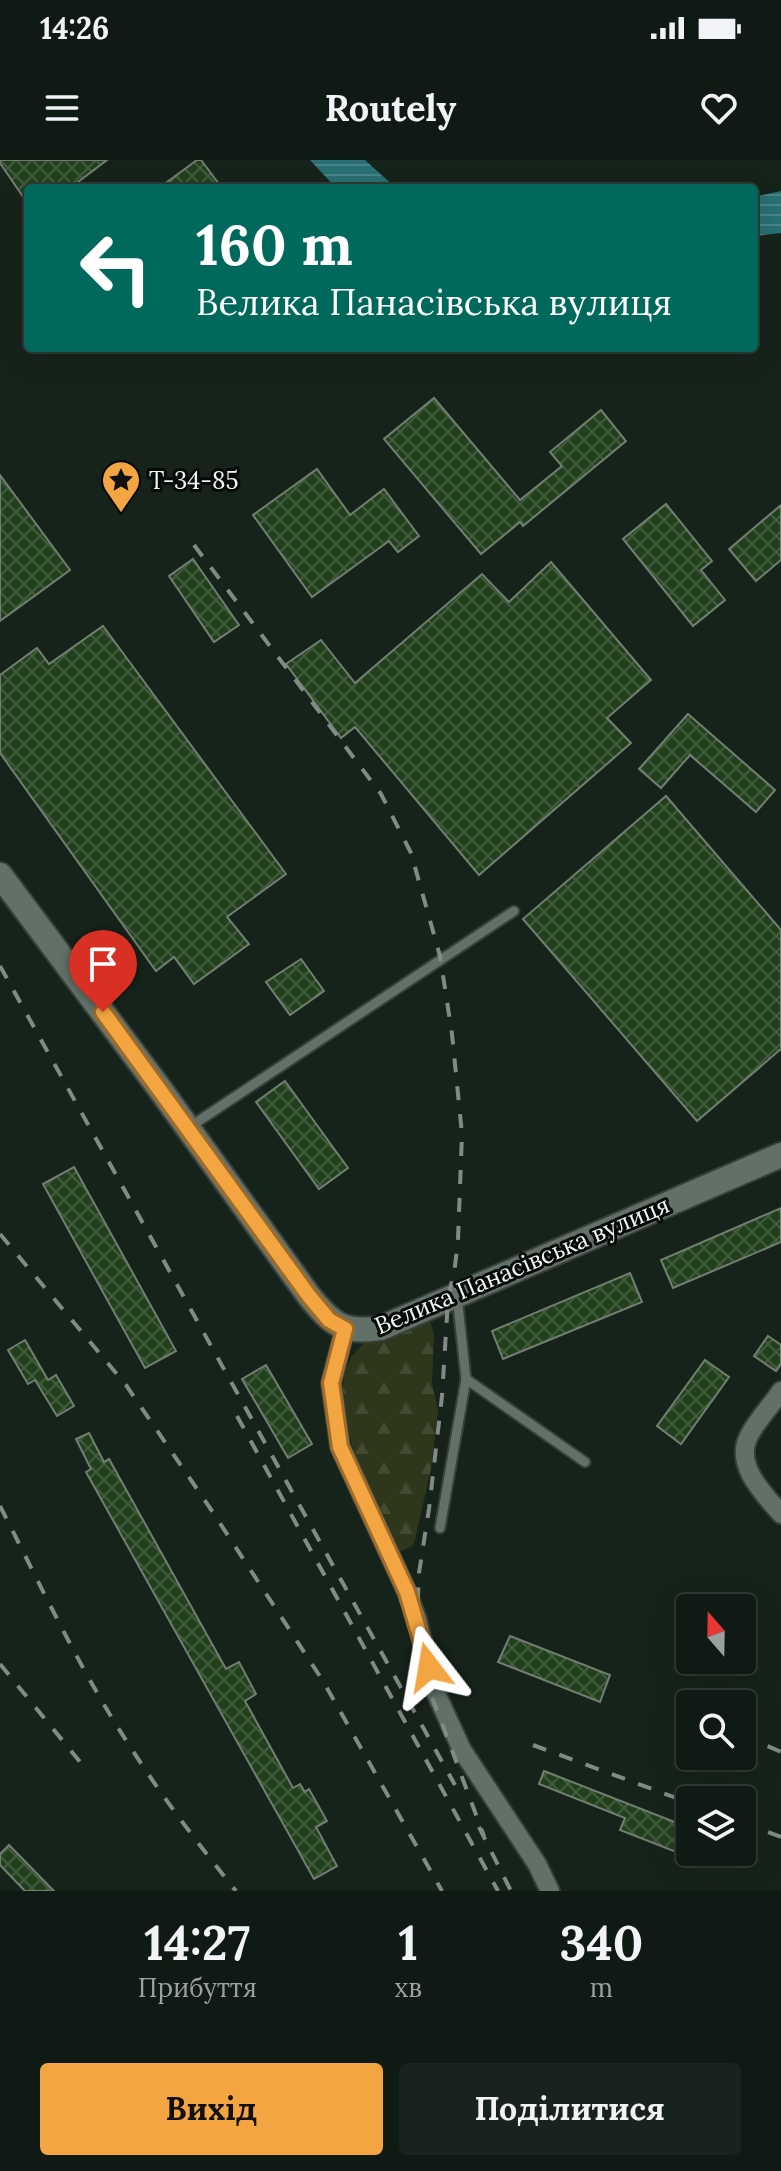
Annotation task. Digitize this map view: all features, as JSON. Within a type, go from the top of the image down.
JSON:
[{"type":"street","name":"Велика Панасівська вулиця","points":[[0,875],[309,1296],[329,1320],[345,1329],[362,1331],[381,1328],[781,1155]]},
{"type":"street","points":[[345,1329],[331,1383],[340,1447],[407,1592],[435,1691],[462,1750],[537,1864],[550,1891]]},
{"type":"street","points":[[781,1391],[747,1440],[745,1466],[781,1514]]},
{"type":"lane","points":[[188,1128],[514,911]]},
{"type":"lane","points":[[440,1528],[466,1379],[457,1296]]},
{"type":"lane","points":[[466,1379],[585,1462]]},
{"type":"green space","points":[[428,1316],[434,1334],[432,1383],[438,1410],[431,1469],[415,1540],[411,1547],[400,1551],[353,1450],[341,1400],[345,1370],[352,1356],[365,1342]]},
{"type":"water","points":[[310,160],[365,160],[392,184],[332,184]]},
{"type":"water","points":[[781,191],[781,233],[758,236],[758,196]]},
{"type":"building","points":[[0,160],[107,160],[75,184],[24,184],[24,198]]},
{"type":"building","points":[[201,160],[219,184],[164,184]]},
{"type":"building","points":[[434,398],[520,500],[562,466],[550,452],[601,410],[626,441],[523,526],[520,522],[481,554],[384,439]]},
{"type":"building","points":[[317,469],[350,515],[384,489],[419,536],[398,552],[389,541],[312,597],[253,515]]},
{"type":"building","points":[[0,475],[70,570],[0,621]]},
{"type":"building","points":[[666,504],[712,561],[701,570],[725,600],[693,626],[623,539]]},
{"type":"building","points":[[781,505],[781,560],[756,581],[729,549]]},
{"type":"building","points":[[193,559],[239,625],[214,642],[169,576]]},
{"type":"building","points":[[551,562],[651,680],[607,718],[631,743],[479,875],[355,727],[341,738],[286,664],[321,640],[355,683],[482,574],[509,602]]},
{"type":"building","points":[[103,626],[286,874],[227,917],[249,944],[194,984],[174,957],[156,971],[0,753],[0,675],[37,648],[49,664]]},
{"type":"building","points":[[688,714],[775,790],[756,812],[690,755],[661,788],[639,769]]},
{"type":"building","points":[[666,796],[781,930],[781,1049],[697,1121],[523,919]]},
{"type":"building","points":[[301,959],[324,991],[290,1015],[266,982]]},
{"type":"building","points":[[285,1081],[348,1168],[319,1189],[256,1102]]},
{"type":"building","points":[[74,1167],[176,1351],[145,1368],[43,1184]]},
{"type":"building","points":[[781,1208],[781,1242],[673,1288],[661,1260]]},
{"type":"building","points":[[630,1273],[642,1302],[503,1359],[492,1331]]},
{"type":"building","points":[[768,1336],[781,1345],[781,1364],[776,1371],[754,1356]]},
{"type":"building","points":[[25,1340],[48,1380],[56,1375],[74,1406],[57,1416],[35,1380],[28,1384],[8,1350]]},
{"type":"building","points":[[705,1360],[729,1377],[681,1444],[657,1426]]},
{"type":"building","points":[[266,1365],[312,1444],[288,1458],[242,1379]]},
{"type":"building","points":[[89,1433],[104,1462],[109,1459],[226,1669],[239,1662],[256,1694],[245,1701],[293,1788],[300,1784],[305,1792],[309,1789],[327,1821],[316,1827],[337,1866],[314,1879],[86,1472],[91,1469],[76,1439]]},
{"type":"building","points":[[510,1636],[610,1675],[600,1702],[498,1662]]},
{"type":"building","points":[[544,1771],[676,1823],[676,1852],[620,1830],[625,1818],[539,1784]]},
{"type":"building","points":[[9,1845],[54,1891],[25,1891],[0,1865],[0,1854]]},
{"type":"railway","points":[[194,545],[381,794],[411,853],[440,956],[462,1134],[458,1240],[448,1300],[442,1396],[419,1573],[417,1619],[425,1678],[484,1836]]},
{"type":"railway","points":[[0,966],[455,1785]]},
{"type":"railway","points":[[0,1234],[126,1385],[210,1508],[323,1681],[442,1891]]},
{"type":"railway","points":[[237,1416],[498,1891]]},
{"type":"railway","points":[[0,1506],[95,1690],[143,1767],[236,1891]]},
{"type":"railway","points":[[0,1664],[85,1768]]},
{"type":"railway","points":[[756,1741],[781,1752]]},
{"type":"railway","points":[[533,1745],[676,1798]]},
{"type":"railway","points":[[479,1827],[511,1891]]},
{"type":"railway","points":[[756,1827],[781,1837]]},
{"type":"place","name":"Т-34-85","points":[[121,514]]},
{"type":"route","points":[[103,1012],[309,1296],[329,1320],[345,1329],[331,1383],[340,1447],[407,1592],[429,1667]]}]
